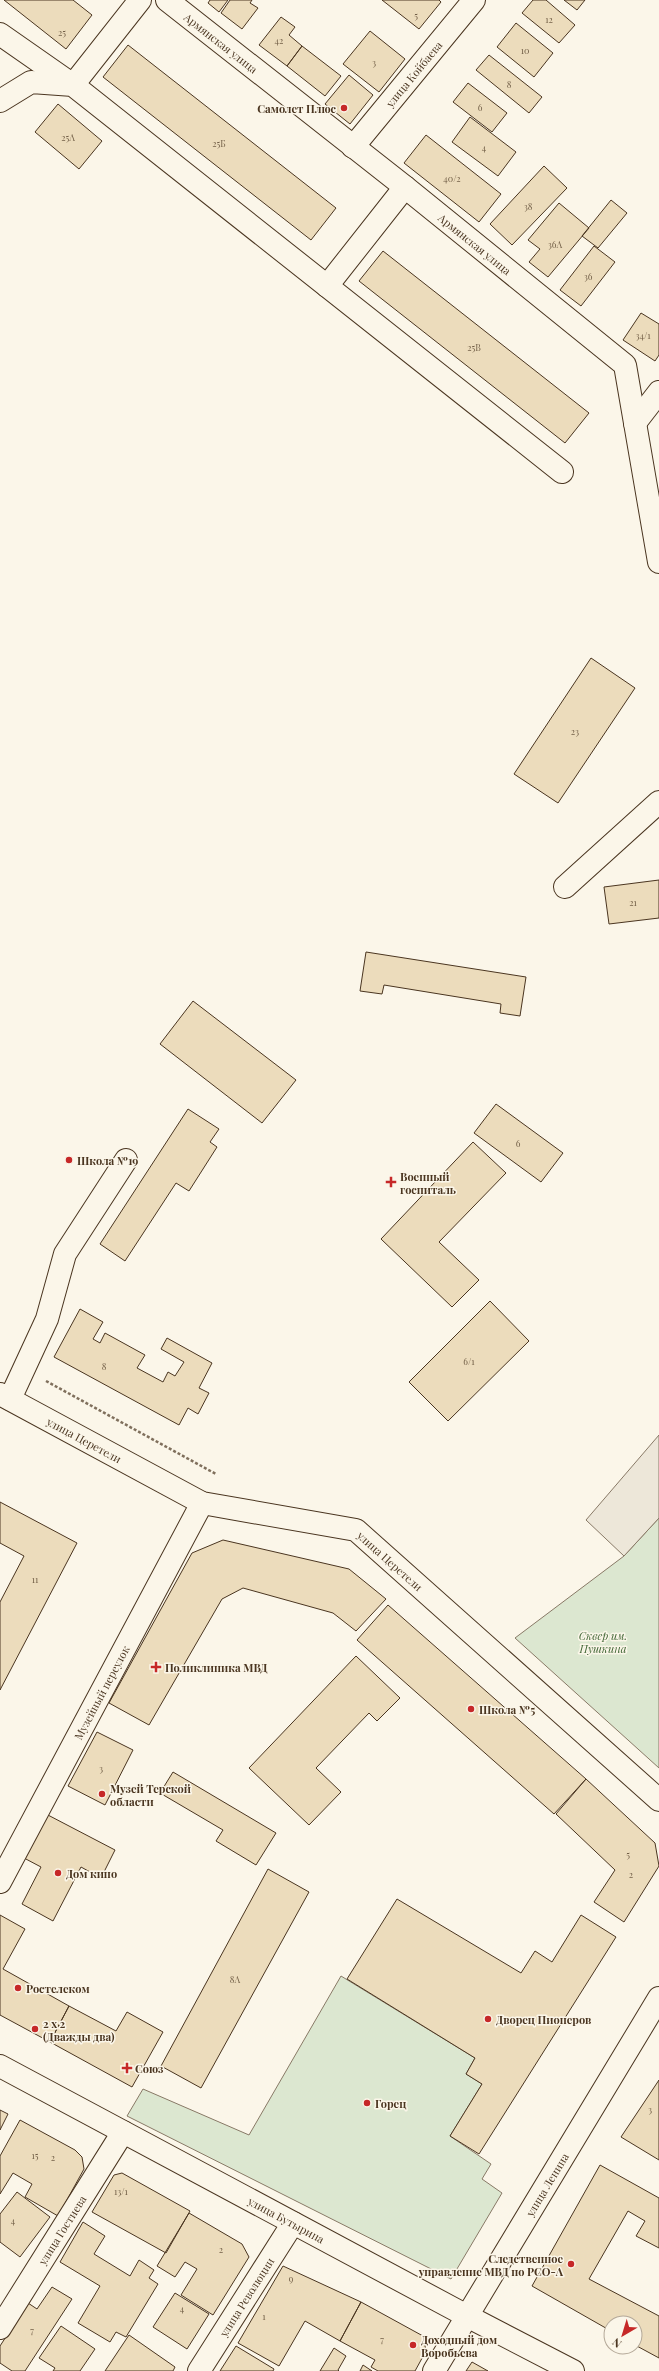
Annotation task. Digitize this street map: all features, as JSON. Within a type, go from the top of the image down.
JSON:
[{"type":"street","points":[[73,85],[140,0]]},
{"type":"street","name":"Армянская улица","points":[[167,0],[405,187],[625,365],[659,562]]},
{"type":"street","name":"улица Койбаева","points":[[353,147],[474,0]]},
{"type":"street","points":[[0,34],[73,85],[562,472]]},
{"type":"street","points":[[0,101],[31,82],[73,85]]},
{"type":"street","points":[[327,286],[405,187]]},
{"type":"street","points":[[635,423],[659,392]]},
{"type":"street","points":[[565,887],[659,802]]},
{"type":"street","points":[[5,1397],[47,1319],[65,1254],[126,1160]]},
{"type":"street","name":"улица Церетели","points":[[5,1397],[202,1503],[356,1530],[659,1800]]},
{"type":"street","name":"Музейный переулок","points":[[0,1882],[202,1503]]},
{"type":"street","name":"улица Ленина","points":[[434,2371],[659,1998]]},
{"type":"street","name":"улица Бутырина","points":[[0,2066],[467,2316],[573,2371]]},
{"type":"street","name":"улица Гостиева","points":[[0,2328],[123,2132]]},
{"type":"street","name":"улица Революции","points":[[200,2371],[293,2223]]},
{"type":"path","points":[[46,1381],[216,1474]]},
{"type":"green space","name":"Сквер им. Пушкина","points":[[659,1518],[659,1768],[515,1638],[624,1556]]},
{"type":"green space","points":[[341,1976],[475,2058],[466,2074],[482,2084],[450,2136],[491,2164],[482,2179],[502,2193],[451,2279],[127,2116],[143,2089],[249,2135]]},
{"type":"shaded area","points":[[659,1435],[659,1518],[624,1556],[586,1520]]},
{"type":"building","points":[[4,0],[73,0],[92,15],[66,49]]},
{"type":"building","points":[[210,0],[228,0],[219,12],[208,3]]},
{"type":"building","points":[[230,0],[252,0],[250,3],[258,8],[242,29],[221,13]]},
{"type":"building","points":[[382,0],[439,0],[441,2],[419,29]]},
{"type":"building","points":[[533,0],[546,0],[575,25],[559,43],[522,13]]},
{"type":"building","points":[[564,0],[585,0],[577,10]]},
{"type":"building","points":[[281,17],[295,27],[289,35],[302,46],[287,66],[259,45]]},
{"type":"building","points":[[516,23],[553,53],[534,77],[497,47]]},
{"type":"building","points":[[370,31],[405,59],[379,92],[343,64]]},
{"type":"building","points":[[128,45],[336,208],[311,240],[103,77]]},
{"type":"building","points":[[302,46],[341,76],[325,96],[287,66]]},
{"type":"building","points":[[489,55],[542,97],[529,113],[476,70]]},
{"type":"building","points":[[349,75],[373,95],[350,124],[325,104]]},
{"type":"building","points":[[468,83],[507,113],[492,132],[453,102]]},
{"type":"building","points":[[58,104],[102,141],[79,169],[35,132]]},
{"type":"building","points":[[470,117],[516,152],[498,176],[452,142]]},
{"type":"building","points":[[426,135],[501,194],[479,222],[404,163]]},
{"type":"building","points":[[544,166],[567,188],[512,245],[490,224]]},
{"type":"building","points":[[611,200],[627,213],[598,248],[582,236]]},
{"type":"building","points":[[559,203],[589,228],[548,277],[529,262],[540,249],[528,240]]},
{"type":"building","points":[[594,246],[615,262],[581,306],[560,290]]},
{"type":"building","points":[[383,251],[589,413],[565,443],[359,281]]},
{"type":"building","points":[[641,313],[659,324],[659,355],[655,361],[623,340]]},
{"type":"building","points":[[591,658],[635,688],[558,803],[514,774]]},
{"type":"building","points":[[659,880],[659,918],[609,924],[604,887]]},
{"type":"building","points":[[366,952],[526,977],[520,1016],[500,1013],[501,1004],[384,985],[382,994],[360,991]]},
{"type":"building","points":[[193,1001],[296,1080],[262,1123],[160,1044]]},
{"type":"building","points":[[496,1104],[563,1153],[541,1182],[474,1133]]},
{"type":"building","points":[[188,1109],[219,1129],[210,1142],[217,1147],[189,1191],[176,1183],[125,1261],[100,1244]]},
{"type":"building","points":[[473,1142],[506,1173],[439,1242],[479,1280],[452,1307],[381,1239]]},
{"type":"building","points":[[490,1301],[529,1341],[448,1421],[409,1382]]},
{"type":"building","points":[[80,1309],[103,1322],[93,1339],[100,1343],[105,1333],[145,1355],[137,1368],[163,1382],[168,1372],[175,1376],[184,1362],[161,1349],[167,1338],[212,1363],[199,1388],[209,1393],[198,1414],[188,1408],[179,1425],[54,1357]]},
{"type":"building","points":[[0,1502],[77,1543],[0,1690],[0,1602],[24,1556],[0,1543]]},
{"type":"building","name":"Поликлиника МВД","points":[[223,1540],[349,1569],[386,1599],[356,1631],[333,1613],[243,1588],[222,1599],[149,1725],[109,1703],[192,1553]]},
{"type":"building","name":"Школа №5","points":[[388,1605],[586,1779],[554,1814],[357,1640]]},
{"type":"building","points":[[356,1656],[400,1698],[377,1721],[369,1713],[316,1768],[341,1792],[309,1825],[249,1768]]},
{"type":"building","points":[[97,1732],[133,1750],[105,1805],[68,1786]]},
{"type":"building","points":[[173,1772],[276,1833],[256,1865],[216,1841],[223,1830],[160,1793]]},
{"type":"building","points":[[586,1779],[655,1843],[659,1866],[624,1922],[594,1902],[615,1870],[556,1814]]},
{"type":"building","name":"Дом кино","points":[[46,1814],[115,1850],[101,1878],[81,1867],[53,1921],[22,1904],[41,1867],[24,1858]]},
{"type":"building","points":[[268,1869],[309,1892],[201,2088],[161,2066]]},
{"type":"building","name":"Дворец Пионеров","points":[[397,1899],[521,1973],[535,1951],[552,1962],[581,1915],[616,1937],[479,2154],[450,2136],[482,2084],[466,2074],[475,2058],[347,1979]]},
{"type":"building","name":"Ростелеком","points":[[0,1915],[25,1929],[3,1969],[69,2006],[50,2042],[0,2015]]},
{"type":"building","points":[[69,2006],[116,2031],[127,2012],[163,2032],[132,2087],[50,2042]]},
{"type":"building","points":[[659,2080],[659,2160],[621,2137]]},
{"type":"building","points":[[0,2110],[8,2114],[0,2130]]},
{"type":"building","points":[[20,2120],[75,2150],[82,2157],[84,2169],[58,2216],[25,2197],[32,2184],[13,2173],[0,2194],[0,2156]]},
{"type":"building","name":"Следственное управление МВД по РСО-А","points":[[600,2165],[659,2198],[659,2248],[636,2236],[645,2221],[628,2211],[589,2279],[659,2316],[659,2358],[643,2349],[643,2315],[603,2315],[603,2326],[532,2286]]},
{"type":"building","points":[[122,2173],[190,2211],[166,2253],[92,2212],[114,2175]]},
{"type":"building","points":[[17,2192],[50,2217],[20,2257],[0,2242],[0,2214]]},
{"type":"building","points":[[189,2213],[242,2244],[249,2257],[213,2315],[181,2295],[197,2269],[185,2262],[175,2277],[157,2266]]},
{"type":"building","points":[[83,2222],[105,2236],[94,2254],[130,2276],[139,2260],[154,2270],[149,2278],[158,2284],[126,2337],[116,2332],[110,2342],[78,2323],[100,2286],[60,2262]]},
{"type":"building","points":[[283,2266],[361,2302],[340,2341],[305,2321],[279,2366],[238,2343]]},
{"type":"building","points":[[52,2287],[72,2299],[25,2371],[12,2371],[0,2363],[0,2346],[28,2303],[37,2309]]},
{"type":"building","points":[[175,2293],[209,2314],[187,2349],[153,2327]]},
{"type":"building","points":[[361,2302],[423,2336],[426,2351],[415,2371],[378,2371],[371,2367],[375,2360],[340,2341]]},
{"type":"building","points":[[61,2326],[95,2349],[80,2371],[53,2371],[55,2368],[39,2358]]},
{"type":"building","points":[[129,2335],[175,2367],[173,2371],[105,2371]]},
{"type":"building","points":[[236,2346],[274,2369],[273,2371],[220,2371]]},
{"type":"building","points":[[334,2348],[346,2356],[338,2370],[339,2371],[320,2371]]},
{"type":"building","points":[[472,2362],[488,2371],[466,2371]]},
{"type":"building","points":[[363,2365],[372,2371],[360,2371]]},
{"type":"place","name":"Самолет Плюс","points":[[344,108]]},
{"type":"place","name":"Школа №19","points":[[69,1160]]},
{"type":"place","name":"Военный госпиталь","points":[[391,1182]]},
{"type":"place","name":"Поликлиника МВД","points":[[156,1667]]},
{"type":"place","name":"Школа №5","points":[[471,1709]]},
{"type":"place","name":"Музей Терской области","points":[[102,1794]]},
{"type":"place","name":"Дом кино","points":[[58,1873]]},
{"type":"place","name":"Ростелеком","points":[[18,1988]]},
{"type":"place","name":"Дворец Пионеров","points":[[488,2019]]},
{"type":"place","name":"2 х 2 (Дважды два)","points":[[35,2029]]},
{"type":"place","name":"Союз","points":[[127,2068]]},
{"type":"place","name":"Горец","points":[[367,2103]]},
{"type":"place","name":"Следственное управление МВД по РСО-А","points":[[571,2264]]},
{"type":"place","name":"Доходный дом Воробьева","points":[[413,2345]]}]
